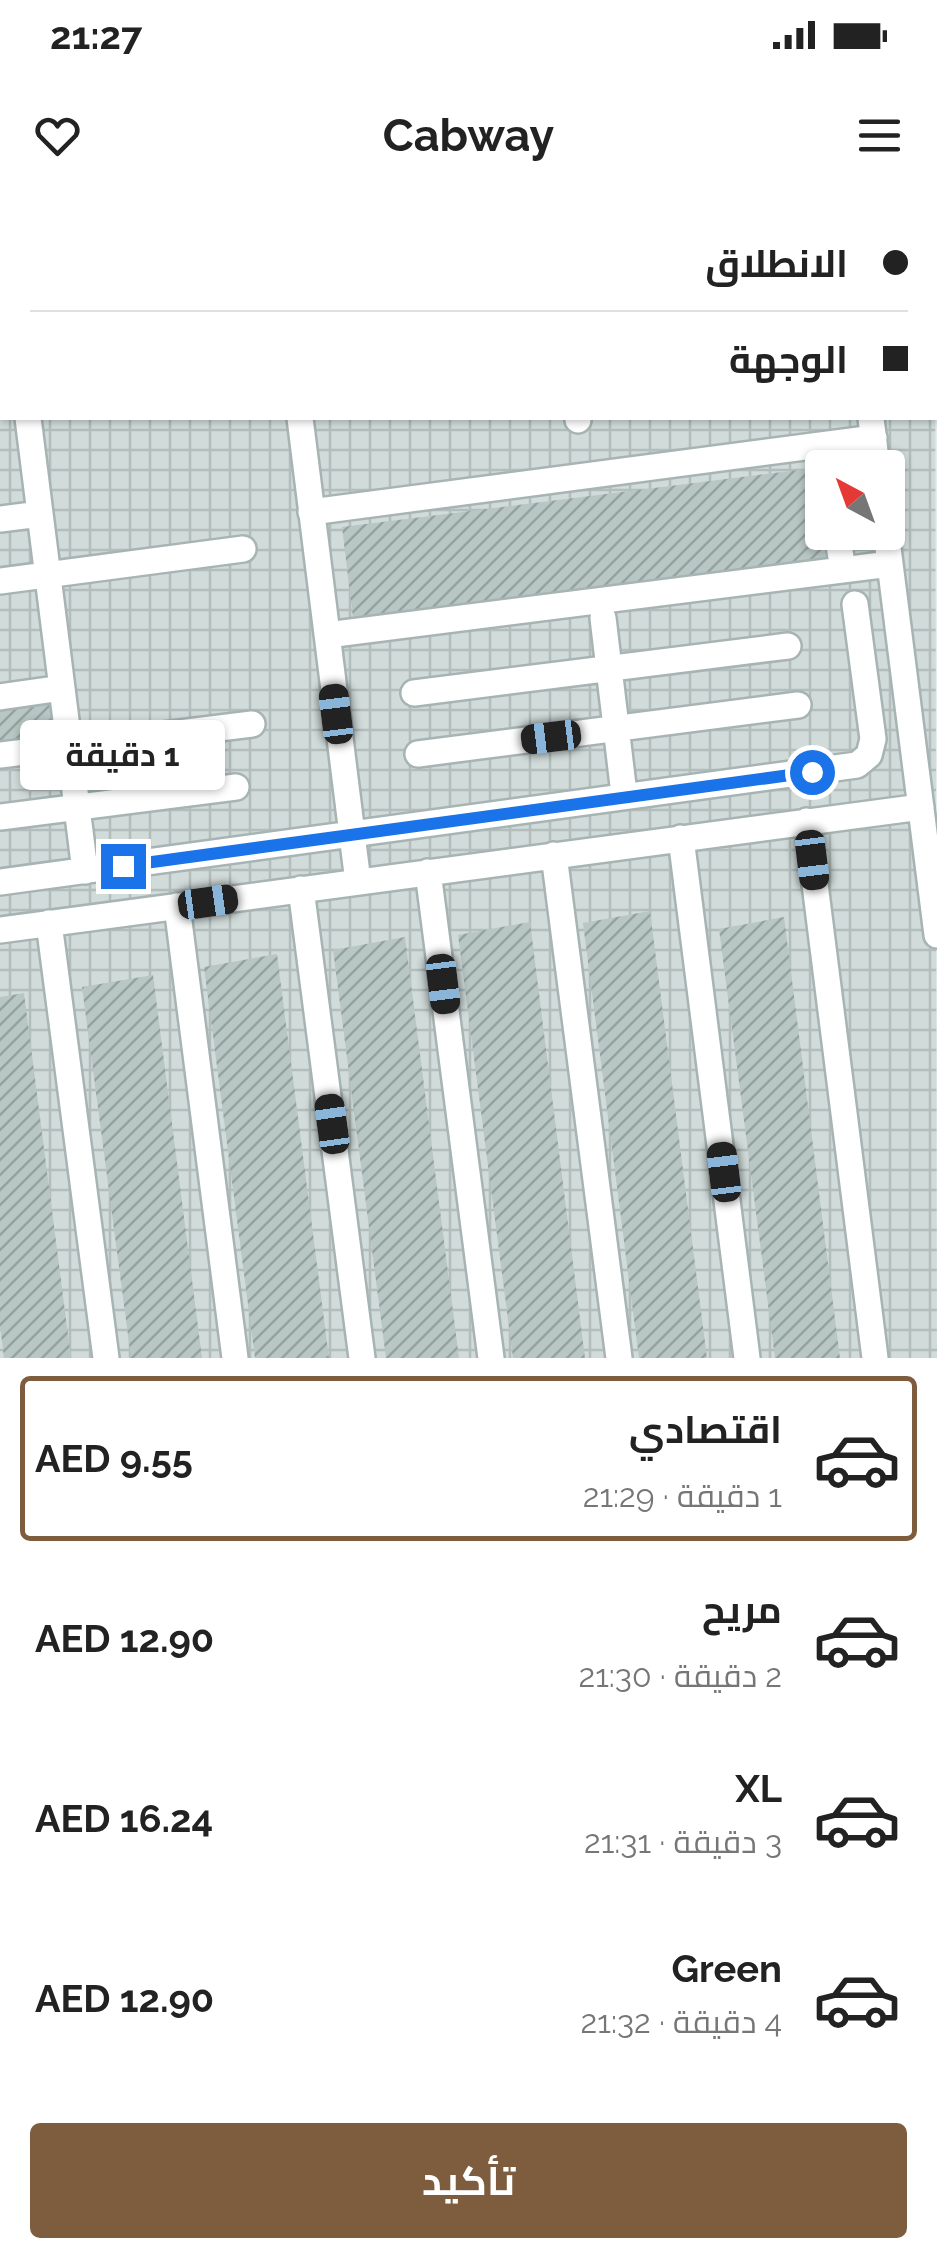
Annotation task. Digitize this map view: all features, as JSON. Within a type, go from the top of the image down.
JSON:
[{"type":"lane","points":[[28,420],[85,871]]},
{"type":"lane","points":[[300,420],[358,882]]},
{"type":"lane","points":[[835,450],[873,428]]},
{"type":"lane","points":[[312,512],[805,458]]},
{"type":"lane","points":[[0,519],[40,514]]},
{"type":"lane","points":[[0,581],[243,549]]},
{"type":"lane","points":[[840,550],[843,570]]},
{"type":"lane","points":[[888,550],[937,935]]},
{"type":"lane","points":[[327,636],[890,564]]},
{"type":"lane","points":[[0,882],[624,794],[850,768],[864,761],[872,739],[854,604]]},
{"type":"lane","points":[[603,618],[624,794]]},
{"type":"lane","points":[[414,693],[788,646]]},
{"type":"lane","points":[[0,697],[62,688]]},
{"type":"lane","points":[[418,754],[798,705]]},
{"type":"lane","points":[[0,754],[252,724]]},
{"type":"lane","points":[[0,816],[236,786]]},
{"type":"lane","points":[[0,930],[921,807]]},
{"type":"lane","points":[[806,821],[875,1358]]},
{"type":"lane","points":[[681,838],[747,1358]]},
{"type":"lane","points":[[554,855],[619,1358]]},
{"type":"lane","points":[[428,872],[491,1358]]},
{"type":"lane","points":[[302,889],[362,1358]]},
{"type":"lane","points":[[177,906],[235,1358]]},
{"type":"lane","points":[[50,923],[106,1358]]},
{"type":"shaded area","points":[[0,420],[935,420],[937,1358],[0,1358]]},
{"type":"building","points":[[805,469],[805,550],[825,550],[827,567],[354,626],[342,527]]},
{"type":"building","points":[[55,698],[60,737],[0,745],[0,705]]},
{"type":"building","points":[[650,911],[707,1358],[639,1358],[583,923]]},
{"type":"building","points":[[784,917],[840,1358],[775,1358],[719,929]]},
{"type":"building","points":[[530,922],[585,1358],[513,1358],[458,935]]},
{"type":"building","points":[[405,937],[459,1358],[386,1358],[333,950]]},
{"type":"building","points":[[277,954],[329,1358],[255,1358],[204,967]]},
{"type":"building","points":[[153,975],[202,1358],[131,1358],[82,987]]},
{"type":"building","points":[[24,993],[71,1358],[4,1358],[0,1326],[0,997]]},
{"type":"route","points":[[123,866],[624,794],[812,772]]}]
